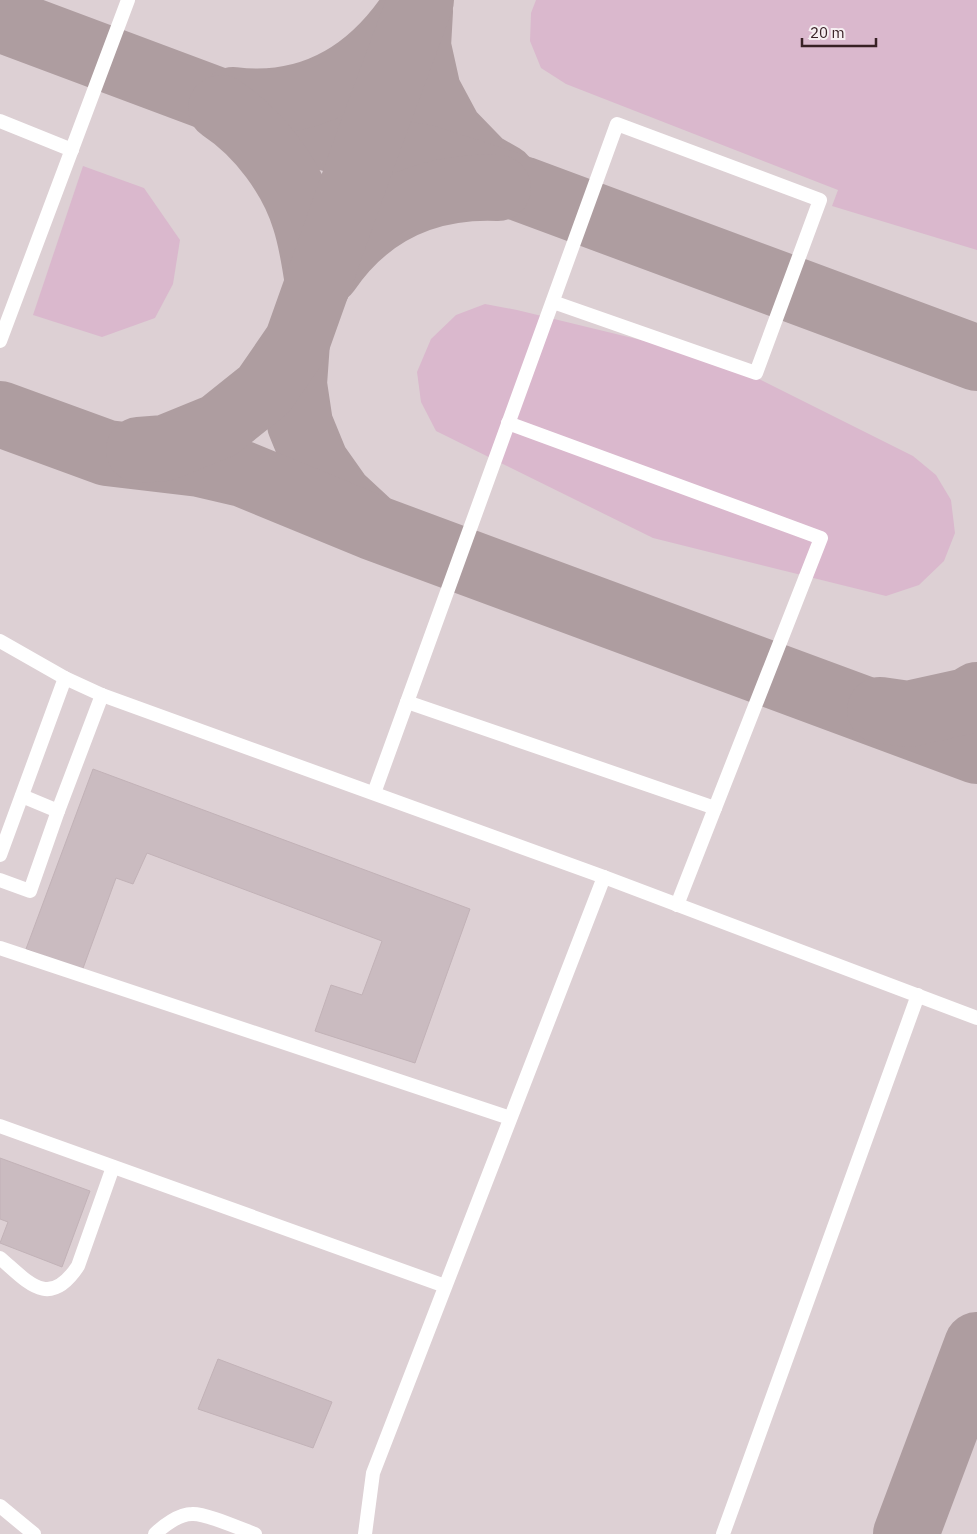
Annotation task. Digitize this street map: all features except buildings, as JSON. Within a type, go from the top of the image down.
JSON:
[{"type":"street","points":[[1,337],[128,0]]},
{"type":"street","points":[[0,121],[72,150]]},
{"type":"street","points":[[374,793],[617,124],[820,200],[756,373],[553,302]]},
{"type":"street","points":[[508,424],[821,538],[677,905]]},
{"type":"street","points":[[0,641],[65,678],[102,695],[604,877],[977,1018]]},
{"type":"street","points":[[0,854],[65,678]]},
{"type":"street","points":[[0,880],[30,891],[102,695]]},
{"type":"street","points":[[407,702],[716,808]]},
{"type":"street","points":[[22,796],[58,811]]},
{"type":"street","points":[[365,1534],[373,1474],[604,877]]},
{"type":"street","points":[[0,948],[510,1118]]},
{"type":"street","points":[[723,1534],[918,995]]},
{"type":"street","points":[[0,1126],[445,1286]]},
{"type":"street","points":[[0,1258],[32,1286],[45,1289],[57,1287],[70,1279],[78,1266],[113,1167]]},
{"type":"street","points":[[0,1506],[34,1534]]},
{"type":"street","points":[[155,1534],[175,1519],[192,1514],[211,1518],[255,1534]]},
{"type":"shaded area","points":[[0,0],[977,0],[977,1534],[0,1534]]},
{"type":"shaded area","points":[[536,0],[977,0],[977,250],[832,206],[838,190],[566,84],[541,68],[530,41],[531,13]]},
{"type":"shaded area","points":[[83,166],[144,188],[180,240],[173,284],[155,318],[102,337],[33,315]]},
{"type":"shaded area","points":[[485,304],[719,359],[913,456],[936,475],[951,500],[955,533],[944,561],[919,585],[886,596],[653,538],[436,431],[421,402],[417,372],[431,339],[456,315]]},
{"type":"taxiway","points":[[139,450],[165,448],[219,426],[264,390],[297,342],[421,0]]},
{"type":"taxiway","points":[[420,11],[418,46],[428,91],[450,132],[482,165],[503,177]]},
{"type":"taxiway","points":[[233,100],[260,101],[286,99],[310,94],[332,85],[372,57],[407,18]]},
{"type":"taxiway","points":[[0,19],[297,130],[366,148],[427,158],[522,189],[977,358]]},
{"type":"taxiway","points":[[221,108],[235,118],[261,143],[283,172],[292,188],[307,228],[318,284]]},
{"type":"taxiway","points":[[327,272],[343,251],[360,234],[380,219],[401,207],[423,198],[447,192],[472,188],[498,188]]},
{"type":"taxiway","points":[[297,342],[294,384],[300,424],[316,463],[340,497],[367,522]]},
{"type":"taxiway","points":[[0,414],[107,453],[200,464],[243,474],[372,527],[977,751]]},
{"type":"taxiway","points":[[880,710],[908,714],[967,701],[977,695]]},
{"type":"taxiway","points":[[906,1534],[977,1345]]}]
